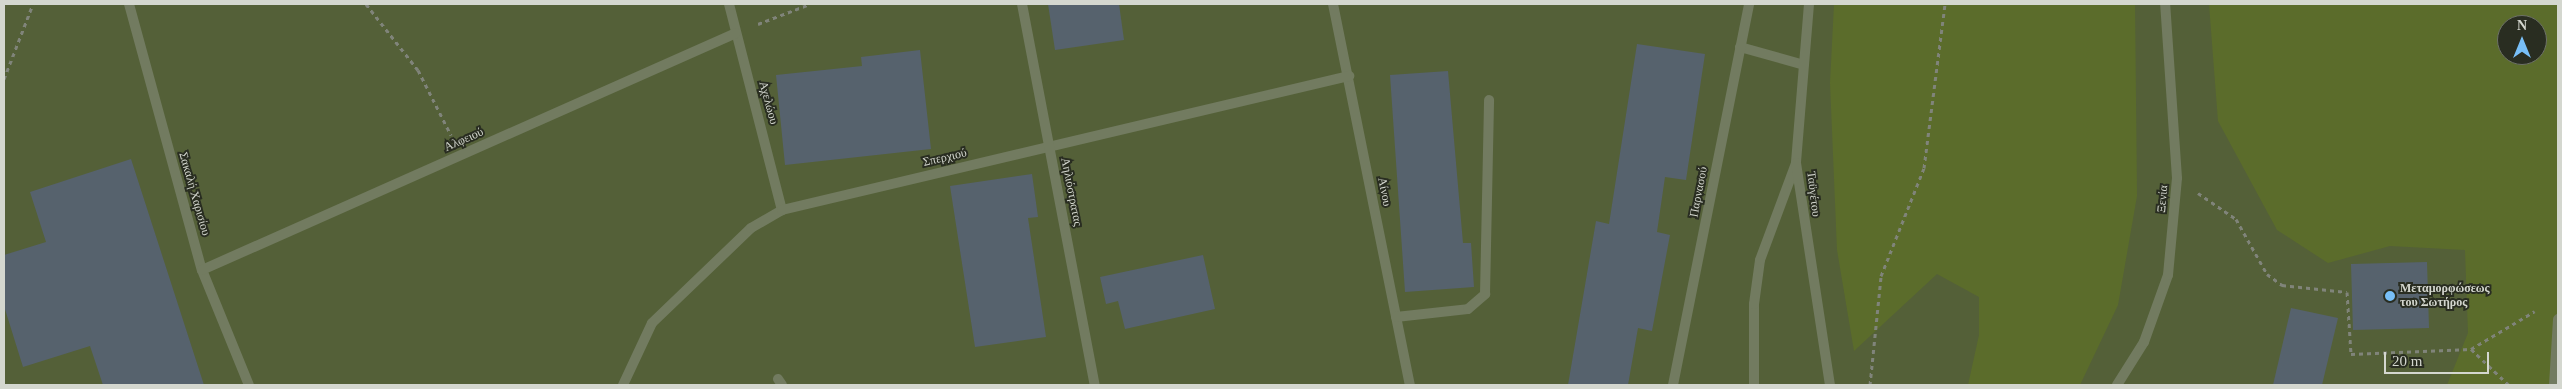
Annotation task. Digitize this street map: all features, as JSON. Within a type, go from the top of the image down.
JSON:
[{"type":"street","name":"Σακαλή Χαρισίου","points":[[129,4],[202,270],[249,385]]},
{"type":"street","name":"Αχελώου","points":[[729,4],[782,210]]},
{"type":"street","name":"Αηλιόστρατας","points":[[1022,4],[1095,385]]},
{"type":"street","name":"Αίνου","points":[[1332,4],[1349,76],[1410,385]]},
{"type":"street","name":"Παρνασού","points":[[1673,385],[1749,4]]},
{"type":"street","name":"Ταϋγέτου","points":[[1809,4],[1801,64],[1796,163],[1830,385]]},
{"type":"street","name":"Ξενία","points":[[2117,385],[2144,342],[2168,275],[2177,178],[2165,4]]},
{"type":"street","name":"Αλφειού","points":[[202,270],[736,33]]},
{"type":"street","points":[[1740,47],[1801,64]]},
{"type":"street","name":"Σπερχιού","points":[[623,385],[652,324],[751,228],[782,210],[1349,76]]},
{"type":"street","points":[[1396,317],[1468,309],[1485,294],[1489,100]]},
{"type":"street","points":[[1754,385],[1754,304],[1760,260],[1796,163]]},
{"type":"street","points":[[2554,385],[2558,319]]},
{"type":"path","points":[[4,78],[32,4]]},
{"type":"path","points":[[366,4],[418,70],[461,155]]},
{"type":"path","points":[[736,33],[810,4]]},
{"type":"path","points":[[1870,385],[1881,276],[1924,168],[1945,4]]},
{"type":"path","points":[[2177,178],[2236,220],[2267,274],[2282,285],[2347,292],[2351,354],[2471,349],[2542,307]]},
{"type":"path","points":[[2471,349],[2509,385]]},
{"type":"green space","points":[[4,4],[2558,4],[2558,385],[4,385]]},
{"type":"green space","points":[[1834,4],[2135,4],[2137,196],[2118,305],[2080,385],[1968,385],[1979,335],[1979,297],[1937,274],[1854,351],[1837,250],[1830,83]]},
{"type":"green space","points":[[2209,4],[2558,4],[2558,385],[2447,385],[2468,333],[2465,250],[2390,246],[2328,263],[2277,230],[2218,121]]},
{"type":"building","points":[[1048,4],[1119,4],[1124,40],[1055,50]]},
{"type":"building","points":[[1637,44],[1705,54],[1686,180],[1665,177],[1657,232],[1670,235],[1652,331],[1638,328],[1628,385],[1568,385],[1596,221],[1609,224]]},
{"type":"building","points":[[920,50],[931,149],[785,165],[776,75],[862,66],[861,57]]},
{"type":"building","points":[[1448,71],[1463,243],[1471,243],[1474,287],[1405,292],[1390,75]]},
{"type":"building","points":[[131,159],[204,385],[103,385],[90,346],[23,367],[4,306],[4,255],[46,242],[30,192]]},
{"type":"building","points":[[1032,174],[1038,217],[1028,218],[1046,337],[975,347],[950,186]]},
{"type":"building","points":[[1203,255],[1215,309],[1125,329],[1118,301],[1106,304],[1100,277]]},
{"type":"building","name":"Μεταμορφώσεως του Σωτήρος","points":[[2427,262],[2429,328],[2353,330],[2351,264]]},
{"type":"building","points":[[2291,308],[2338,318],[2322,385],[2273,385]]},
{"type":"place","name":"Μεταμορφώσεως του Σωτήρος","points":[[2390,296]]}]
